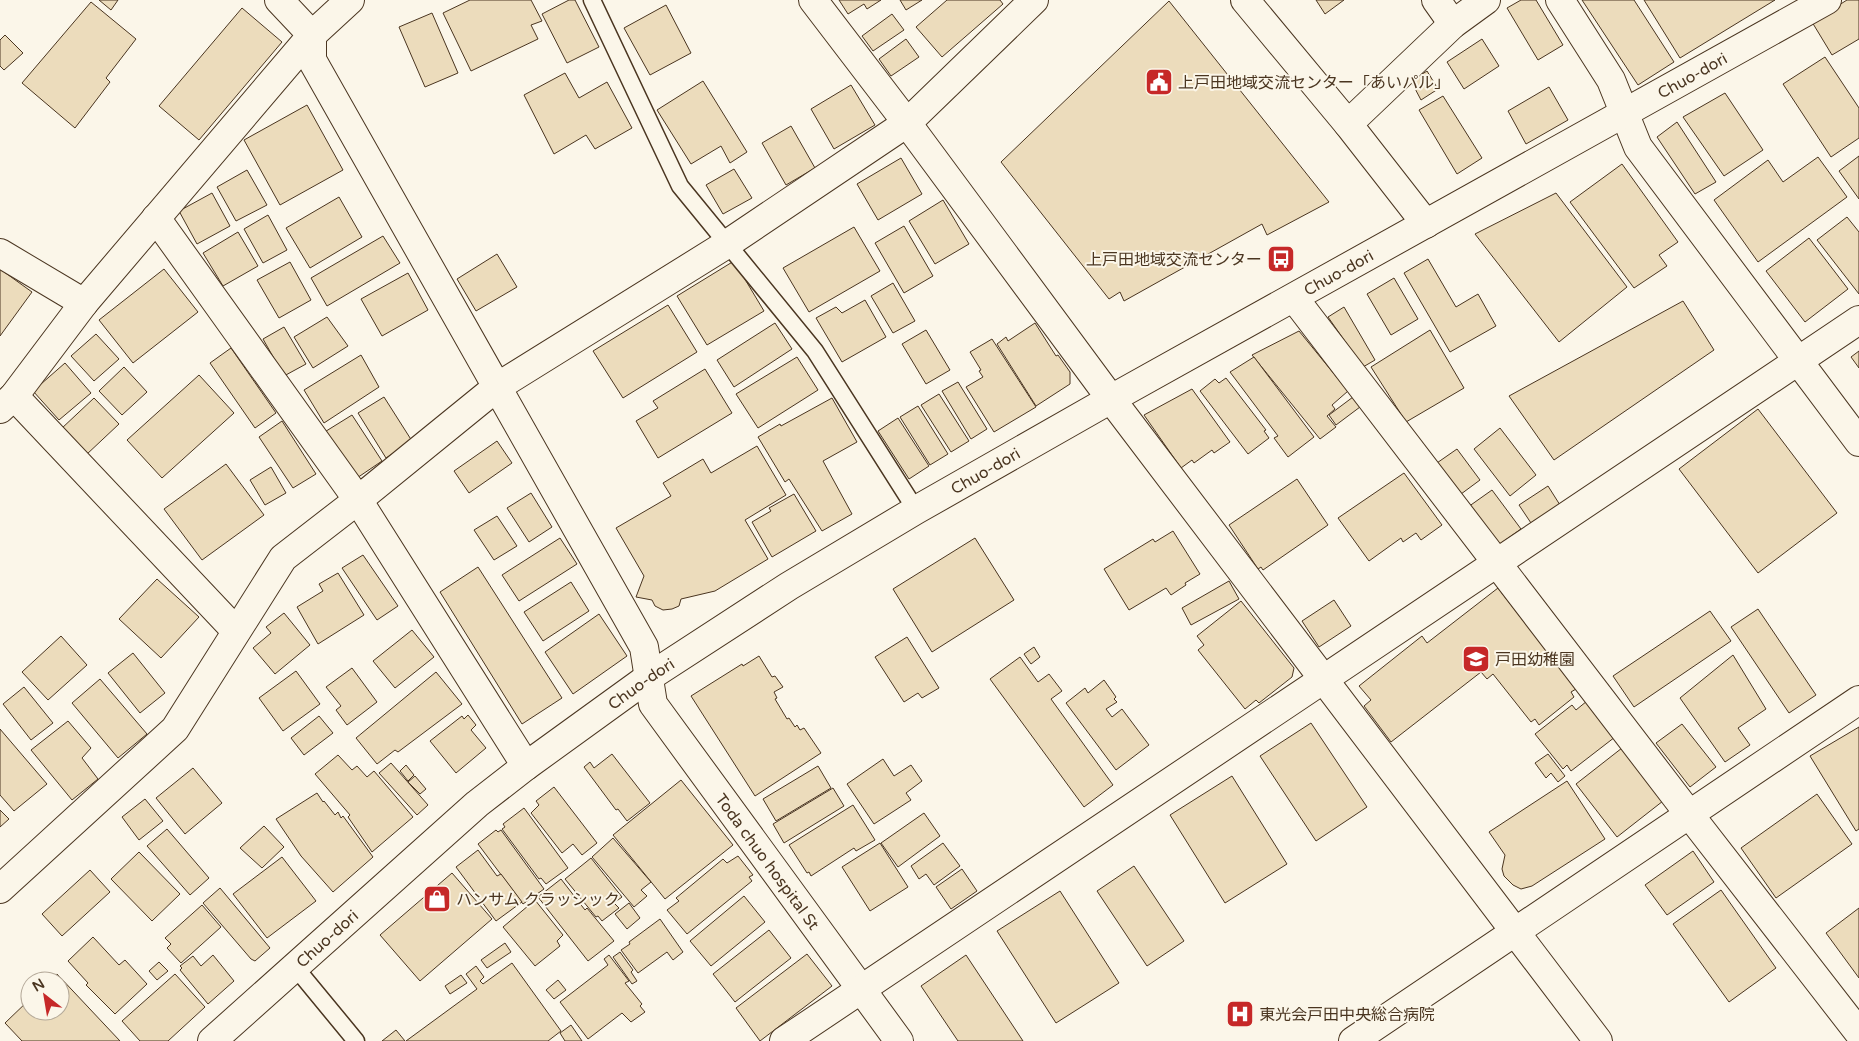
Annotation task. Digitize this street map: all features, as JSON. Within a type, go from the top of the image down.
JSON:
[{"type":"street","points":[[279,0],[312,35]]},
{"type":"street","points":[[236,630],[7,402],[84,303],[312,35],[350,0]]},
{"type":"street","points":[[813,0],[907,123],[1111,399],[1598,1041]]},
{"type":"street","points":[[0,890],[175,729],[236,630],[284,558],[497,388],[727,244],[907,123],[1034,0]]},
{"type":"street","points":[[1245,0],[1348,124],[1426,224]]},
{"type":"street","points":[[1436,0],[1453,24]]},
{"type":"street","points":[[1348,124],[1453,24],[1486,0]]},
{"type":"street","points":[[1560,0],[1611,80],[1638,147],[1859,442]]},
{"type":"street","name":"Chuo-dori","points":[[212,1041],[477,804],[649,677],[789,586],[916,510],[1111,399],[1827,0]]},
{"type":"street","name":"Toda chuo hospital St","points":[[312,35],[312,60],[644,647],[653,704],[899,1041]]},
{"type":"street","points":[[156,218],[358,500],[526,766]]},
{"type":"street","points":[[0,253],[84,303]]},
{"type":"street","points":[[1294,298],[1496,564],[1859,1033]]},
{"type":"street","points":[[784,1041],[1859,320]]},
{"type":"street","points":[[1354,1041],[1859,700]]},
{"type":"lane","points":[[592,0],[680,186],[815,351],[916,510]]},
{"type":"lane","points":[[295,967],[356,1041]]},
{"type":"building","points":[[99,0],[118,0],[111,10]]},
{"type":"building","points":[[470,0],[531,0],[542,21],[531,25],[538,39],[471,71],[443,13]]},
{"type":"building","points":[[569,0],[575,0],[599,47],[567,63],[542,14]]},
{"type":"building","points":[[839,0],[881,0],[867,9],[864,4],[848,14]]},
{"type":"building","points":[[900,0],[922,0],[906,10]]},
{"type":"building","points":[[947,0],[1000,0],[1003,4],[942,57],[916,27]]},
{"type":"building","points":[[1316,0],[1344,0],[1325,14]]},
{"type":"building","points":[[1521,0],[1536,0],[1563,45],[1538,60],[1507,8]]},
{"type":"building","points":[[1582,0],[1634,0],[1674,62],[1638,85]]},
{"type":"building","points":[[1644,0],[1775,0],[1680,58]]},
{"type":"building","points":[[1847,0],[1859,0],[1859,39],[1832,55],[1812,22]]},
{"type":"building","name":"上戸田地域交流センター「あいパル」","points":[[1169,1],[1329,202],[1267,235],[1262,224],[1124,301],[1120,292],[1109,299],[1001,162]]},
{"type":"building","points":[[91,2],[136,39],[106,78],[110,82],[75,128],[22,83]]},
{"type":"building","points":[[666,5],[691,53],[650,75],[624,28]]},
{"type":"building","points":[[242,8],[282,42],[199,140],[159,106]]},
{"type":"building","points":[[432,13],[458,73],[425,87],[399,27]]},
{"type":"building","points":[[892,14],[904,30],[873,51],[862,36]]},
{"type":"building","points":[[5,35],[23,53],[4,70],[0,66],[0,40]]},
{"type":"building","points":[[906,39],[919,57],[891,76],[879,59]]},
{"type":"building","points":[[1482,39],[1499,66],[1464,89],[1447,62]]},
{"type":"building","points":[[1825,57],[1859,108],[1859,138],[1831,157],[1783,84]]},
{"type":"building","points":[[1427,71],[1438,89],[1421,100],[1411,81]]},
{"type":"building","points":[[565,73],[579,98],[607,82],[632,128],[595,149],[586,135],[554,154],[524,95]]},
{"type":"building","points":[[703,81],[747,152],[730,163],[721,146],[691,164],[657,110]]},
{"type":"building","points":[[851,85],[875,125],[834,149],[811,109]]},
{"type":"building","points":[[1549,87],[1568,120],[1526,144],[1508,111]]},
{"type":"building","points":[[1725,93],[1763,150],[1724,176],[1683,117]]},
{"type":"building","points":[[1443,96],[1482,158],[1457,174],[1419,110]]},
{"type":"building","points":[[307,105],[343,170],[280,205],[244,140]]},
{"type":"building","points":[[1677,122],[1716,182],[1695,194],[1657,137]]},
{"type":"building","points":[[791,126],[815,168],[786,185],[762,143]]},
{"type":"building","points":[[1859,156],[1859,199],[1839,171]]},
{"type":"building","points":[[1818,157],[1847,197],[1758,262],[1714,200],[1768,160],[1783,182]]},
{"type":"building","points":[[901,158],[922,194],[878,220],[857,184]]},
{"type":"building","points":[[1622,164],[1678,242],[1659,255],[1667,266],[1634,288],[1570,202]]},
{"type":"building","points":[[734,169],[752,198],[723,214],[706,185]]},
{"type":"building","points":[[247,170],[267,205],[236,221],[217,187]]},
{"type":"building","points":[[212,193],[230,226],[197,244],[179,211]]},
{"type":"building","points":[[1556,193],[1627,287],[1559,342],[1475,234]]},
{"type":"building","points":[[339,197],[362,237],[310,268],[286,228]]},
{"type":"building","points":[[943,200],[969,244],[935,264],[909,221]]},
{"type":"building","points":[[268,215],[287,250],[263,263],[244,229]]},
{"type":"building","points":[[1847,217],[1859,232],[1859,294],[1817,240]]},
{"type":"building","points":[[904,226],[933,276],[904,293],[875,243]]},
{"type":"building","points":[[854,227],[880,271],[809,312],[783,268]]},
{"type":"building","points":[[238,232],[258,266],[223,286],[203,253]]},
{"type":"building","points":[[383,236],[400,263],[327,306],[311,278]]},
{"type":"building","points":[[1809,238],[1848,289],[1805,322],[1766,271]]},
{"type":"building","points":[[497,254],[517,287],[476,311],[457,279]]},
{"type":"building","points":[[1428,259],[1456,307],[1478,294],[1496,326],[1450,352],[1404,273]]},
{"type":"building","points":[[734,261],[764,311],[707,345],[677,296]]},
{"type":"building","points":[[290,262],[311,300],[279,318],[257,280]]},
{"type":"building","points":[[0,269],[32,292],[0,336]]},
{"type":"building","points":[[164,269],[198,312],[133,363],[99,320]]},
{"type":"building","points":[[408,273],[428,310],[382,336],[361,299]]},
{"type":"building","points":[[1394,278],[1418,319],[1391,335],[1367,294]]},
{"type":"building","points":[[893,283],[915,321],[893,333],[871,296]]},
{"type":"building","points":[[865,300],[886,337],[842,362],[816,318],[836,307],[842,313]]},
{"type":"building","points":[[1683,301],[1714,350],[1554,460],[1509,396]]},
{"type":"building","points":[[668,305],[697,352],[623,398],[593,351]]},
{"type":"building","points":[[1344,307],[1375,360],[1363,367],[1328,317]]},
{"type":"building","points":[[327,317],[348,346],[313,368],[294,337]]},
{"type":"building","points":[[775,323],[792,349],[734,387],[717,360]]},
{"type":"building","points":[[1035,323],[1056,356],[1058,355],[1070,372],[1070,384],[1036,406],[997,344],[1006,337],[1008,341]]},
{"type":"building","points":[[284,327],[306,364],[284,376],[263,339]]},
{"type":"building","points":[[926,330],[950,370],[926,384],[902,344]]},
{"type":"building","points":[[1430,330],[1464,388],[1406,422],[1371,367]]},
{"type":"building","points":[[1299,331],[1348,391],[1332,405],[1335,409],[1327,416],[1336,427],[1320,439],[1252,355]]},
{"type":"building","points":[[96,334],[119,359],[94,381],[71,356]]},
{"type":"building","points":[[992,339],[1036,407],[994,432],[966,387],[983,377],[970,352]]},
{"type":"building","points":[[231,348],[276,413],[255,428],[210,363]]},
{"type":"building","points":[[1859,351],[1859,368],[1851,357]]},
{"type":"building","points":[[361,355],[379,387],[324,423],[304,390]]},
{"type":"building","points":[[797,357],[818,390],[758,428],[736,394]]},
{"type":"building","points":[[1254,357],[1314,437],[1288,457],[1274,438],[1278,436],[1230,372]]},
{"type":"building","points":[[65,363],[91,393],[59,420],[33,391]]},
{"type":"building","points":[[124,367],[147,392],[122,415],[99,391]]},
{"type":"building","points":[[705,369],[732,413],[658,458],[636,421],[658,408],[653,401]]},
{"type":"building","points":[[199,375],[234,413],[162,478],[127,440]]},
{"type":"building","points":[[1226,378],[1266,430],[1264,431],[1269,438],[1248,454],[1200,391],[1215,379],[1219,383]]},
{"type":"building","points":[[958,382],[987,429],[971,439],[942,391]]},
{"type":"building","points":[[1192,389],[1230,442],[1214,453],[1212,450],[1194,463],[1192,460],[1181,468],[1144,415]]},
{"type":"building","points":[[939,394],[969,441],[951,452],[921,405]]},
{"type":"building","points":[[384,397],[412,441],[386,458],[358,413]]},
{"type":"building","points":[[1353,397],[1360,407],[1336,425],[1329,415]]},
{"type":"building","points":[[94,398],[119,424],[86,455],[61,429]]},
{"type":"building","points":[[832,398],[857,442],[823,461],[852,514],[822,531],[789,479],[785,482],[758,437]]},
{"type":"building","points":[[918,406],[948,454],[930,465],[900,417]]},
{"type":"building","points":[[1758,409],[1837,513],[1758,573],[1679,469]]},
{"type":"building","points":[[352,415],[382,461],[354,480],[323,433]]},
{"type":"building","points":[[898,418],[929,466],[909,479],[878,431]]},
{"type":"building","points":[[282,421],[316,474],[293,488],[259,437]]},
{"type":"building","points":[[1500,428],[1536,475],[1510,496],[1474,449]]},
{"type":"building","points":[[497,441],[512,463],[469,493],[454,471]]},
{"type":"building","points":[[757,446],[786,495],[745,520],[768,559],[715,591],[681,599],[679,606],[672,609],[663,610],[655,606],[652,600],[636,597],[644,576],[616,528],[671,496],[663,483],[703,459],[711,473]]},
{"type":"building","points":[[1457,449],[1480,480],[1457,497],[1434,465]]},
{"type":"building","points":[[226,464],[264,515],[202,560],[164,509]]},
{"type":"building","points":[[271,467],[286,493],[265,505],[250,480]]},
{"type":"building","points":[[1404,473],[1442,525],[1421,540],[1416,533],[1403,542],[1401,538],[1369,561],[1338,518]]},
{"type":"building","points":[[1297,479],[1328,525],[1263,570],[1261,567],[1258,569],[1229,525]]},
{"type":"building","points":[[1548,486],[1560,505],[1531,523],[1519,505]]},
{"type":"building","points":[[1492,490],[1521,529],[1497,546],[1468,507]]},
{"type":"building","points":[[531,493],[552,527],[529,542],[507,508]]},
{"type":"building","points":[[794,494],[816,531],[772,557],[752,522],[771,511],[769,508]]},
{"type":"building","points":[[497,516],[517,546],[494,560],[474,530]]},
{"type":"building","points":[[1173,531],[1200,574],[1185,583],[1186,585],[1171,595],[1166,588],[1129,610],[1104,569],[1153,539],[1155,542]]},
{"type":"building","points":[[560,538],[577,564],[519,601],[502,575]]},
{"type":"building","points":[[975,538],[1014,600],[932,652],[893,589]]},
{"type":"building","points":[[363,555],[398,606],[377,620],[342,568]]},
{"type":"building","points":[[478,567],[562,698],[522,724],[440,592]]},
{"type":"building","points":[[338,573],[364,615],[318,644],[297,607],[323,591],[319,584]]},
{"type":"building","points":[[157,579],[199,617],[161,658],[119,619]]},
{"type":"building","points":[[1229,581],[1239,599],[1191,625],[1182,608]]},
{"type":"building","points":[[571,582],[589,611],[543,641],[524,612]]},
{"type":"building","points":[[1498,588],[1576,689],[1571,692],[1574,697],[1539,725],[1535,719],[1531,722],[1493,674],[1487,679],[1481,672],[1391,742],[1364,706],[1371,700],[1359,686],[1422,636],[1427,643]]},
{"type":"building","points":[[1334,600],[1351,626],[1319,647],[1302,621]]},
{"type":"building","points":[[1241,601],[1294,668],[1292,677],[1259,703],[1256,700],[1245,709],[1198,650],[1204,645],[1197,636]]},
{"type":"building","points":[[1758,609],[1816,695],[1789,713],[1731,627]]},
{"type":"building","points":[[1710,611],[1731,641],[1634,707],[1613,676]]},
{"type":"building","points":[[284,613],[310,645],[275,674],[253,648],[271,633],[266,627]]},
{"type":"building","points":[[599,614],[627,656],[573,694],[545,652]]},
{"type":"building","points":[[412,630],[434,657],[395,688],[373,661]]},
{"type":"building","points":[[61,636],[87,665],[48,700],[22,672]]},
{"type":"building","points":[[907,637],[939,688],[922,698],[918,693],[904,702],[875,657]]},
{"type":"building","points":[[1034,647],[1040,657],[1031,664],[1024,654]]},
{"type":"building","points":[[133,653],[165,693],[140,713],[108,673]]},
{"type":"building","points":[[1733,655],[1766,709],[1738,728],[1750,745],[1725,762],[1680,698]]},
{"type":"building","points":[[759,656],[772,677],[775,676],[783,687],[774,692],[777,698],[775,699],[787,719],[789,718],[795,727],[797,725],[800,730],[804,728],[821,753],[755,796],[691,696],[742,664],[743,666]]},
{"type":"building","points":[[1020,657],[1038,682],[1049,674],[1062,691],[1051,699],[1113,785],[1084,807],[990,679]]},
{"type":"building","points":[[352,668],[377,702],[347,725],[336,710],[341,706],[326,687]]},
{"type":"building","points":[[296,671],[320,704],[283,731],[259,698]]},
{"type":"building","points":[[436,672],[462,704],[398,752],[395,750],[377,764],[356,738]]},
{"type":"building","points":[[100,679],[147,734],[118,758],[72,703]]},
{"type":"building","points":[[1104,680],[1116,697],[1114,699],[1117,702],[1106,709],[1112,717],[1122,709],[1149,745],[1116,770],[1066,703],[1085,688],[1088,693]]},
{"type":"building","points":[[24,687],[53,723],[31,740],[3,704]]},
{"type":"building","points":[[1587,701],[1615,737],[1571,771],[1567,765],[1563,769],[1535,734],[1572,705],[1576,710]]},
{"type":"building","points":[[468,715],[476,725],[471,730],[486,748],[456,773],[430,741],[462,716],[464,719]]},
{"type":"building","points":[[319,716],[333,733],[304,755],[291,738]]},
{"type":"building","points":[[68,721],[91,748],[82,758],[98,779],[72,800],[31,750]]},
{"type":"building","points":[[1311,723],[1367,807],[1316,841],[1260,756]]},
{"type":"building","points":[[1682,724],[1716,767],[1690,787],[1656,743]]},
{"type":"building","points":[[1859,727],[1859,829],[1856,831],[1810,756]]},
{"type":"building","points":[[0,729],[47,784],[14,811],[0,795]]},
{"type":"building","points":[[1622,748],[1663,801],[1617,837],[1576,784]]},
{"type":"building","points":[[612,754],[650,803],[627,821],[618,809],[616,810],[584,767],[590,762],[594,768]]},
{"type":"building","points":[[1548,754],[1565,776],[1558,782],[1551,773],[1546,778],[1535,763]]},
{"type":"building","points":[[338,755],[352,770],[357,766],[367,777],[374,771],[413,817],[372,852],[348,817],[350,815],[315,774]]},
{"type":"building","points":[[883,759],[894,776],[911,765],[922,781],[906,793],[911,800],[874,824],[847,784]]},
{"type":"building","points":[[391,763],[428,805],[417,815],[379,773]]},
{"type":"building","points":[[406,765],[414,775],[408,781],[400,771]]},
{"type":"building","points":[[818,766],[831,788],[776,821],[763,799]]},
{"type":"building","points":[[193,768],[222,803],[185,834],[156,798]]},
{"type":"building","points":[[415,776],[426,789],[420,794],[408,782]]},
{"type":"building","points":[[1232,776],[1287,864],[1225,903],[1170,815]]},
{"type":"building","points":[[681,780],[733,845],[665,899],[613,835]]},
{"type":"building","points":[[1567,781],[1605,839],[1532,886],[1521,889],[1513,885],[1504,876],[1502,869],[1505,855],[1489,832]]},
{"type":"building","points":[[554,787],[597,843],[582,855],[573,844],[562,853],[531,813],[539,805],[536,801]]},
{"type":"building","points":[[833,788],[844,806],[784,843],[773,824]]},
{"type":"building","points":[[317,793],[335,815],[338,812],[341,818],[343,816],[373,857],[333,892],[301,856],[276,819]]},
{"type":"building","points":[[1817,794],[1852,844],[1776,898],[1741,848]]},
{"type":"building","points":[[145,799],[163,821],[139,840],[122,817]]},
{"type":"building","points":[[853,805],[875,840],[856,851],[854,848],[811,876],[809,872],[807,873],[789,845]]},
{"type":"building","points":[[524,808],[568,868],[546,884],[541,878],[539,879],[502,829],[505,827],[503,824]]},
{"type":"building","points":[[0,810],[9,819],[0,827]]},
{"type":"building","points":[[924,813],[940,836],[898,867],[881,843]]},
{"type":"building","points":[[264,826],[284,847],[262,868],[240,848]]},
{"type":"building","points":[[167,829],[209,878],[190,895],[147,846]]},
{"type":"building","points":[[496,830],[498,832],[501,830],[544,889],[523,904],[478,844]]},
{"type":"building","points":[[613,838],[651,882],[641,890],[647,896],[634,907],[592,857]]},
{"type":"building","points":[[880,843],[908,887],[870,911],[842,867]]},
{"type":"building","points":[[943,843],[960,866],[934,885],[926,874],[919,879],[911,866]]},
{"type":"building","points":[[478,850],[497,876],[501,874],[522,902],[496,921],[456,867]]},
{"type":"building","points":[[1693,851],[1714,882],[1667,915],[1645,885]]},
{"type":"building","points":[[139,852],[180,894],[152,921],[111,879]]},
{"type":"building","points":[[738,856],[753,875],[749,877],[752,881],[687,934],[667,910],[679,901],[676,898],[723,859],[727,863]]},
{"type":"building","points":[[282,857],[316,901],[267,938],[233,894]]},
{"type":"building","points":[[591,858],[622,897],[614,903],[619,908],[602,921],[598,916],[596,917],[565,879]]},
{"type":"building","points":[[1134,866],[1184,941],[1147,966],[1097,891]]},
{"type":"building","points":[[962,869],[977,891],[951,909],[936,887]]},
{"type":"building","points":[[90,870],[110,892],[62,936],[42,914]]},
{"type":"building","points":[[452,873],[492,919],[420,981],[380,935]]},
{"type":"building","points":[[561,879],[585,910],[587,908],[614,941],[588,961],[538,897]]},
{"type":"building","points":[[220,888],[270,948],[255,961],[251,959],[203,903]]},
{"type":"building","points":[[1721,890],[1776,968],[1729,1002],[1673,924]]},
{"type":"building","points":[[1060,891],[1119,983],[1056,1023],[997,931]]},
{"type":"building","points":[[744,896],[765,922],[711,966],[690,941]]},
{"type":"building","points":[[535,900],[563,935],[557,941],[560,946],[535,966],[503,927]]},
{"type":"building","points":[[629,903],[640,918],[627,929],[615,914]]},
{"type":"building","points":[[202,905],[221,927],[181,963],[167,948],[171,944],[165,938]]},
{"type":"building","points":[[1859,908],[1859,978],[1826,933]]},
{"type":"building","points":[[660,919],[683,952],[673,960],[667,952],[638,973],[621,950]]},
{"type":"building","points":[[769,930],[791,958],[735,1002],[713,974]]},
{"type":"building","points":[[93,937],[119,965],[125,960],[147,984],[115,1014],[86,985],[88,983],[68,961]]},
{"type":"building","points":[[505,943],[511,952],[487,968],[481,960]]},
{"type":"building","points":[[620,952],[633,970],[631,972],[637,981],[632,984],[613,957]]},
{"type":"building","points":[[807,954],[832,986],[760,1041],[736,1008]]},
{"type":"building","points":[[213,955],[234,981],[208,1004],[180,970],[182,968],[180,966],[193,956],[201,966]]},
{"type":"building","points":[[609,955],[629,981],[625,983],[642,1004],[640,1006],[645,1012],[631,1022],[622,1013],[588,1039],[560,1002],[608,965],[604,959]]},
{"type":"building","points":[[966,955],[1023,1041],[958,1041],[921,986]]},
{"type":"building","points":[[159,962],[168,971],[157,980],[149,971]]},
{"type":"building","points":[[512,963],[561,1031],[548,1041],[406,1041],[477,989],[466,974],[476,966],[484,977],[480,981],[483,984]]},
{"type":"building","points":[[175,974],[205,1007],[168,1041],[140,1041],[122,1021]]},
{"type":"building","points":[[461,975],[467,983],[450,994],[445,986]]},
{"type":"building","points":[[558,980],[566,990],[554,999],[546,990]]},
{"type":"building","points":[[70,988],[120,1041],[22,1041],[5,1023],[20,1009],[20,1021],[70,1021]]},
{"type":"building","points":[[571,1025],[582,1041],[565,1041],[560,1033]]},
{"type":"building","points":[[396,1030],[405,1041],[382,1041]]},
{"type":"place","name":"上戸田地域交流センター「あいパル」","points":[[1159,82]]},
{"type":"place","name":"上戸田地域交流センター","points":[[1281,259]]},
{"type":"place","name":"戸田幼稚園","points":[[1476,659]]},
{"type":"place","name":"ハンサム クラッシック","points":[[437,899]]},
{"type":"place","name":"東光会戸田中央総合病院","points":[[1240,1014]]}]
